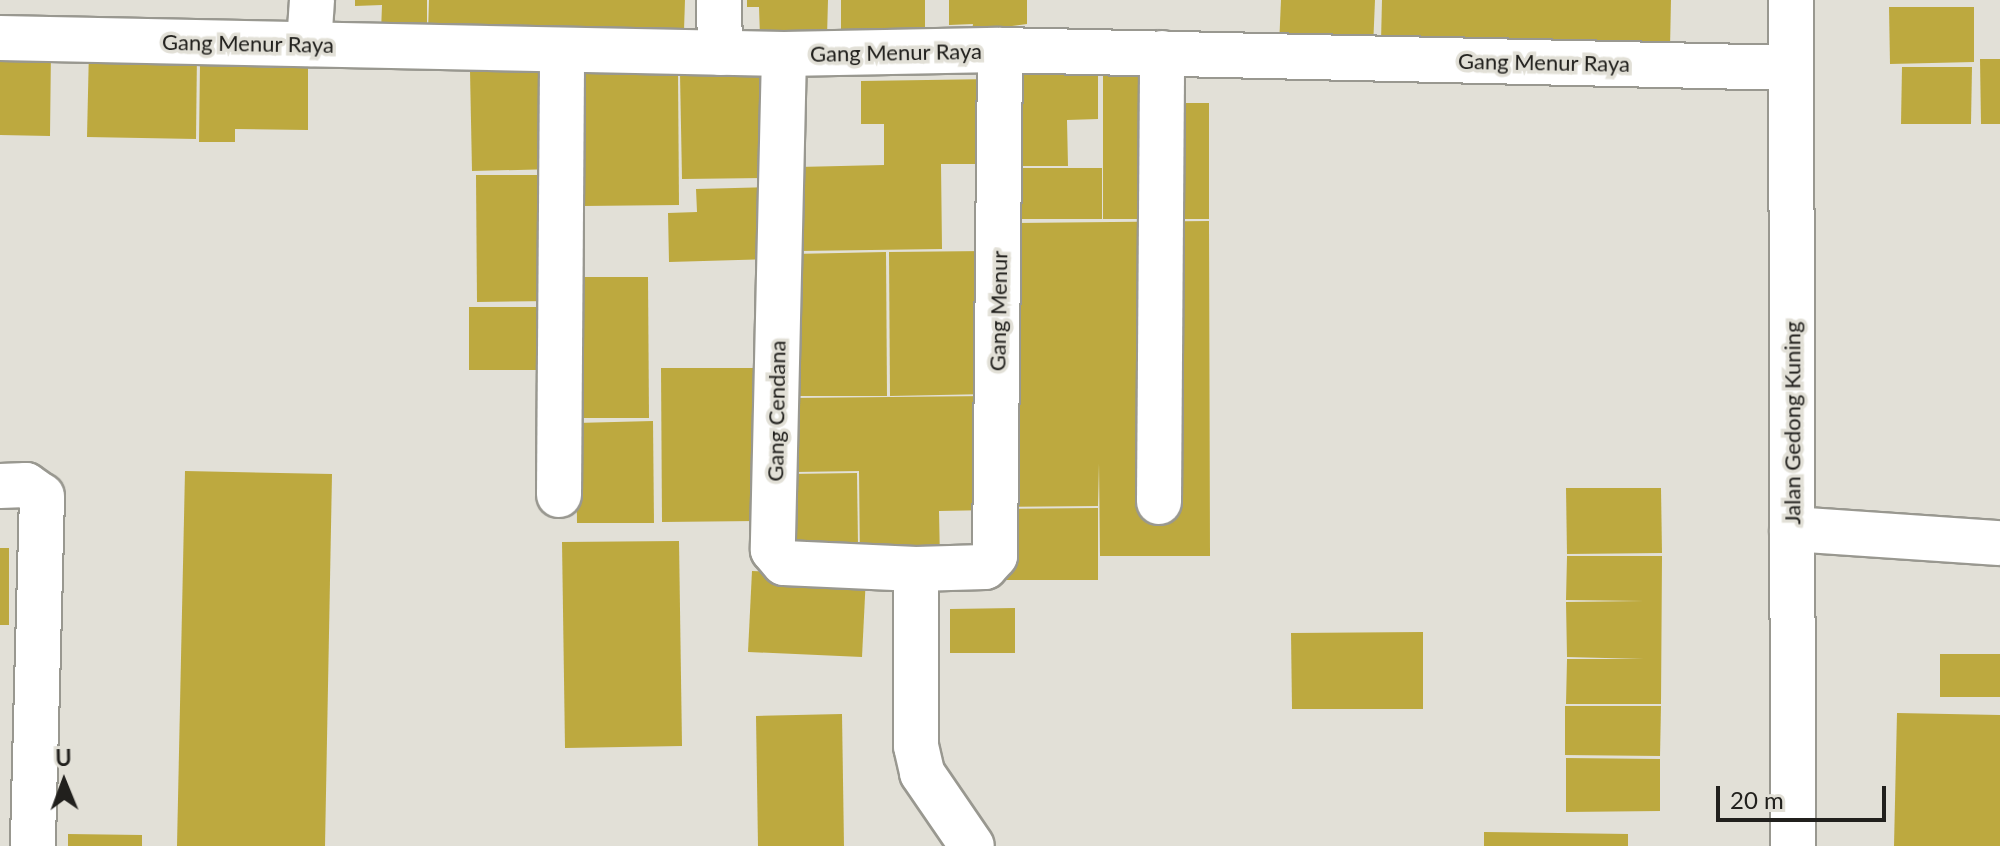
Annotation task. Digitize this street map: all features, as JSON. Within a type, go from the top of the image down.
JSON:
[{"type":"street","points":[[309,44],[312,0]]},
{"type":"street","points":[[719,0],[720,53]]},
{"type":"street","name":"Jalan Gedong Kuning","points":[[1791,0],[1793,846]]},
{"type":"street","name":"Gang Menur Raya","points":[[0,38],[784,54],[1000,50],[1791,68]]},
{"type":"street","points":[[559,495],[562,50]]},
{"type":"street","name":"Gang Menur","points":[[985,567],[993,563],[995,542],[1000,50]]},
{"type":"street","points":[[1159,502],[1162,53]]},
{"type":"street","name":"Gang Cendana","points":[[784,54],[773,550],[784,563],[916,569],[985,567]]},
{"type":"street","points":[[0,486],[26,485],[42,496],[33,846]]},
{"type":"street","points":[[1792,529],[2000,543]]},
{"type":"street","points":[[916,569],[916,746],[922,773],[972,846]]},
{"type":"building","points":[[355,0],[427,0],[427,32],[381,32],[382,5],[355,6]]},
{"type":"building","points":[[429,0],[685,0],[684,30],[428,32]]},
{"type":"building","points":[[747,0],[828,0],[827,37],[760,37],[759,7],[747,7]]},
{"type":"building","points":[[841,0],[925,0],[925,49],[841,48]]},
{"type":"building","points":[[949,0],[1027,0],[1027,24],[972,31],[973,24],[949,25]]},
{"type":"building","points":[[1281,0],[1375,0],[1373,48],[1279,46]]},
{"type":"building","points":[[1382,0],[1671,0],[1670,48],[1381,42]]},
{"type":"building","points":[[1889,7],[1974,7],[1974,62],[1890,64]]},
{"type":"building","points":[[16,49],[51,49],[50,136],[0,135],[0,61],[16,62]]},
{"type":"building","points":[[89,49],[197,51],[196,139],[87,137]]},
{"type":"building","points":[[1007,57],[1098,57],[1098,119],[1067,120],[1068,166],[1008,166]]},
{"type":"building","points":[[1980,59],[2000,59],[2000,124],[1981,124]]},
{"type":"building","points":[[274,60],[308,60],[308,130],[235,129],[235,142],[199,142],[200,63],[274,68]]},
{"type":"building","points":[[1902,67],[1972,67],[1971,124],[1901,124]]},
{"type":"building","points":[[554,69],[556,169],[472,171],[470,71]]},
{"type":"building","points":[[773,72],[774,178],[682,179],[680,74]]},
{"type":"building","points":[[678,73],[679,205],[583,206],[583,74]]},
{"type":"building","points":[[1103,74],[1156,74],[1156,219],[1103,219]]},
{"type":"building","points":[[993,79],[993,164],[941,164],[942,249],[799,251],[798,167],[884,165],[884,124],[861,124],[861,81]]},
{"type":"building","points":[[1159,103],[1209,103],[1209,219],[1159,219]]},
{"type":"building","points":[[1004,168],[1102,168],[1102,219],[1004,219]]},
{"type":"building","points":[[476,175],[550,175],[552,301],[477,302]]},
{"type":"building","points":[[770,187],[772,259],[669,262],[668,213],[697,212],[696,189]]},
{"type":"building","points":[[1209,221],[1210,556],[1100,556],[1099,463],[1098,506],[997,507],[1004,223]]},
{"type":"building","points":[[986,251],[989,394],[890,396],[889,252]]},
{"type":"building","points":[[886,252],[887,396],[794,396],[793,254]]},
{"type":"building","points":[[576,277],[648,277],[649,418],[576,418]]},
{"type":"building","points":[[469,307],[544,307],[544,370],[469,370]]},
{"type":"building","points":[[661,368],[755,368],[756,521],[662,522]]},
{"type":"building","points":[[989,396],[991,510],[939,511],[940,561],[860,562],[859,471],[795,472],[793,398]]},
{"type":"building","points":[[653,421],[654,523],[577,523],[576,423]]},
{"type":"building","points":[[185,471],[332,474],[325,846],[177,846]]},
{"type":"building","points":[[857,473],[858,545],[791,546],[790,474]]},
{"type":"building","points":[[1566,488],[1661,488],[1662,553],[1567,554]]},
{"type":"building","points":[[1098,508],[1098,580],[999,580],[998,509]]},
{"type":"building","points":[[679,541],[682,746],[565,748],[562,542]]},
{"type":"building","points":[[0,548],[9,548],[9,625],[0,625]]},
{"type":"building","points":[[1567,556],[1662,556],[1661,704],[1566,704],[1567,659],[1644,659],[1567,657],[1566,602],[1644,601],[1566,600]]},
{"type":"building","points":[[752,571],[866,576],[862,657],[748,652]]},
{"type":"building","points":[[1015,608],[1015,653],[950,653],[950,609]]},
{"type":"building","points":[[1423,632],[1423,709],[1292,709],[1291,633]]},
{"type":"building","points":[[1940,654],[2000,654],[2000,697],[1940,697]]},
{"type":"building","points":[[1565,706],[1661,706],[1660,756],[1565,755]]},
{"type":"building","points":[[1897,713],[2000,715],[2000,846],[1894,846]]},
{"type":"building","points":[[842,714],[844,846],[758,846],[756,716]]},
{"type":"building","points":[[1566,758],[1660,759],[1660,811],[1566,812]]},
{"type":"building","points":[[1484,832],[1628,834],[1628,846],[1484,846]]},
{"type":"building","points":[[68,834],[142,835],[142,846],[68,846]]}]
